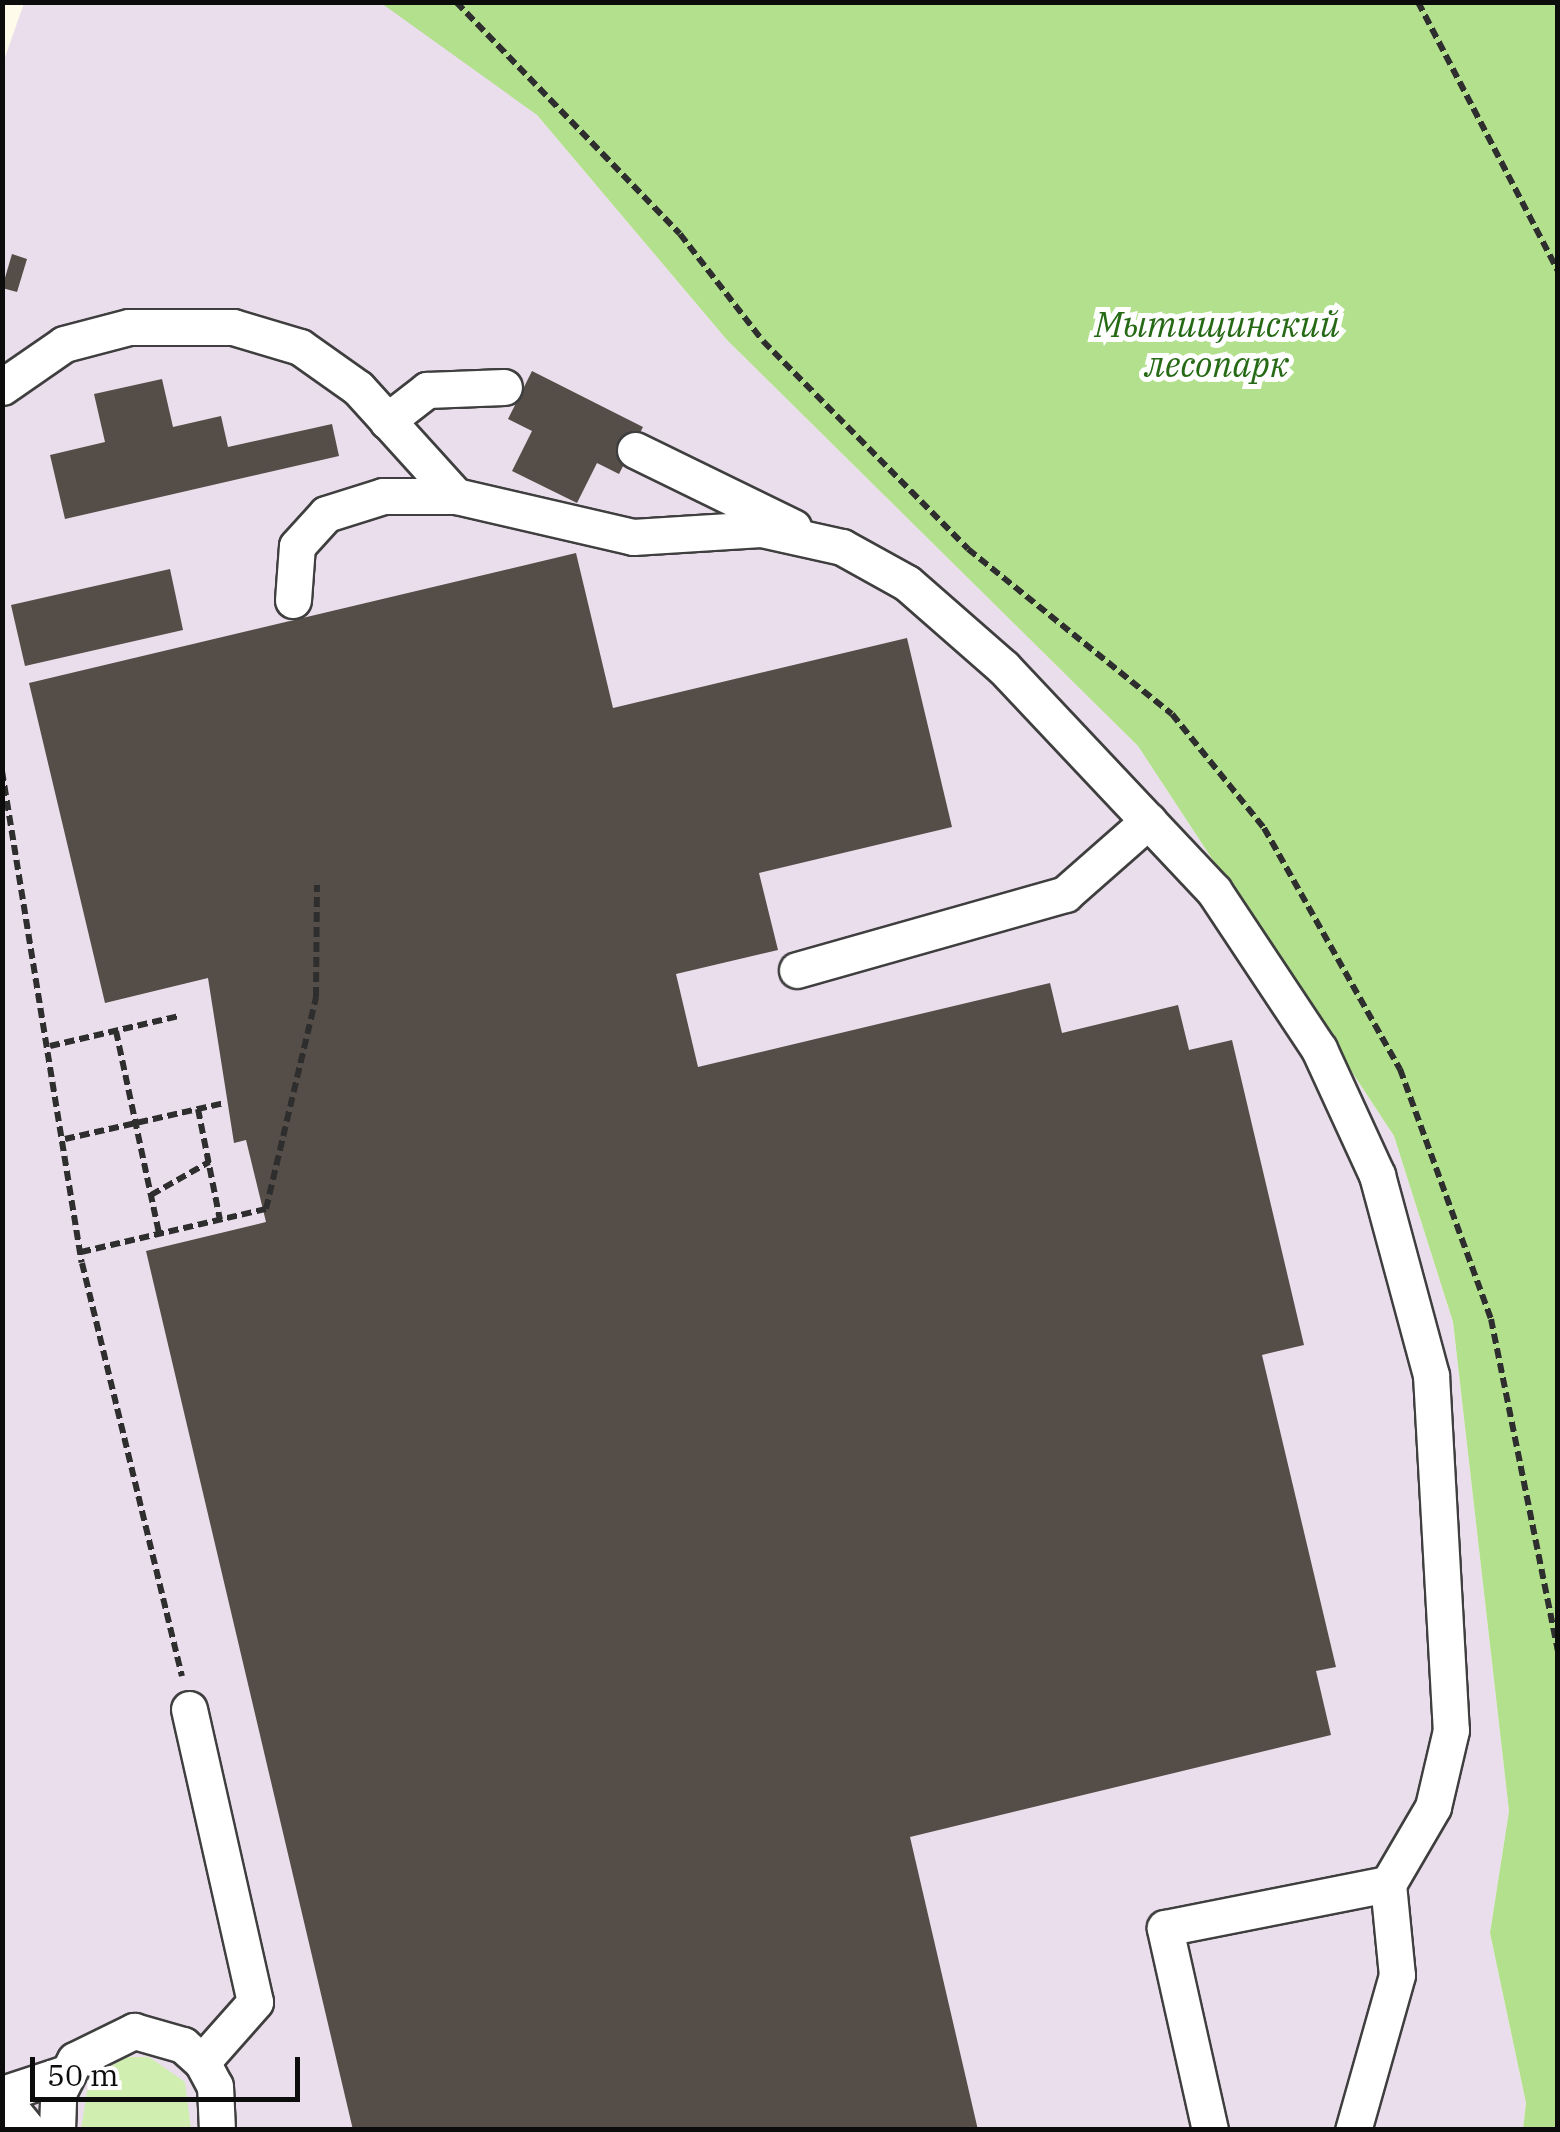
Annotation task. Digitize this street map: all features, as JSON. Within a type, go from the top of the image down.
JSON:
[{"type":"lane","points":[[2,387],[64,344],[128,327],[233,327],[300,347],[387,421],[456,496]]},
{"type":"lane","points":[[387,421],[427,390],[504,388]]},
{"type":"lane","points":[[635,450],[907,583],[1004,668],[1214,891],[1319,1049],[1378,1175],[1431,1374],[1451,1730],[1432,1807],[1388,1884],[1397,1975],[1354,2130]]},
{"type":"lane","points":[[293,600],[297,546],[326,514],[382,496],[456,496],[634,538],[761,529],[812,536]]},
{"type":"lane","points":[[797,970],[1065,894],[1148,821]]},
{"type":"lane","points":[[189,1709],[254,2002],[202,2062]]},
{"type":"lane","points":[[1210,2130],[1165,1928],[1388,1884]]},
{"type":"lane","points":[[2,2096],[55,2130],[66,2073],[86,2048],[134,2031],[171,2040],[202,2062],[215,2086],[216,2130]]},
{"type":"lane","points":[[2,2096],[66,2073]]},
{"type":"lane","points":[[2,2096],[28,2130]]},
{"type":"path","points":[[1418,2],[1558,271]]},
{"type":"path","points":[[2,771],[81,1252],[189,1709]]},
{"type":"path","points":[[81,1252],[266,1209],[316,997],[317,885]]},
{"type":"path","points":[[50,1046],[179,1016]]},
{"type":"path","points":[[116,1031],[159,1234]]},
{"type":"path","points":[[65,1139],[225,1103]]},
{"type":"path","points":[[198,1109],[220,1220]]},
{"type":"path","points":[[151,1195],[208,1162]]},
{"type":"shaded area","points":[[24,3],[381,3],[411,19],[537,115],[727,340],[1138,746],[1394,1136],[1453,1322],[1509,1811],[1490,1933],[1526,2103],[1523,2129],[3,2130],[3,63]]},
{"type":"green space","name":"Мытищинский лесопарк","points":[[381,3],[1557,3],[1557,2129],[1523,2129],[1526,2103],[1490,1933],[1509,1811],[1453,1322],[1394,1136],[1138,746],[727,340],[537,115]]},
{"type":"green space","points":[[126,2057],[149,2057],[185,2082],[191,2129],[81,2129],[89,2080]]},
{"type":"building","points":[[12,254],[27,259],[17,292],[2,288]]},
{"type":"building","points":[[532,371],[643,427],[619,474],[597,463],[577,503],[512,471],[532,431],[508,419]]},
{"type":"building","points":[[162,379],[173,427],[221,416],[228,447],[332,424],[339,456],[65,519],[50,455],[105,442],[94,394]]},
{"type":"building","points":[[576,553],[613,708],[907,638],[952,827],[759,873],[778,950],[676,974],[698,1067],[1050,983],[1062,1033],[1178,1005],[1189,1050],[1232,1040],[1304,1345],[1262,1355],[1336,1667],[1316,1671],[1331,1735],[910,1837],[978,2130],[353,2130],[146,1251],[266,1222],[246,1140],[234,1143],[208,978],[105,1003],[29,683]]},
{"type":"building","points":[[170,569],[183,630],[25,666],[11,605]]}]
